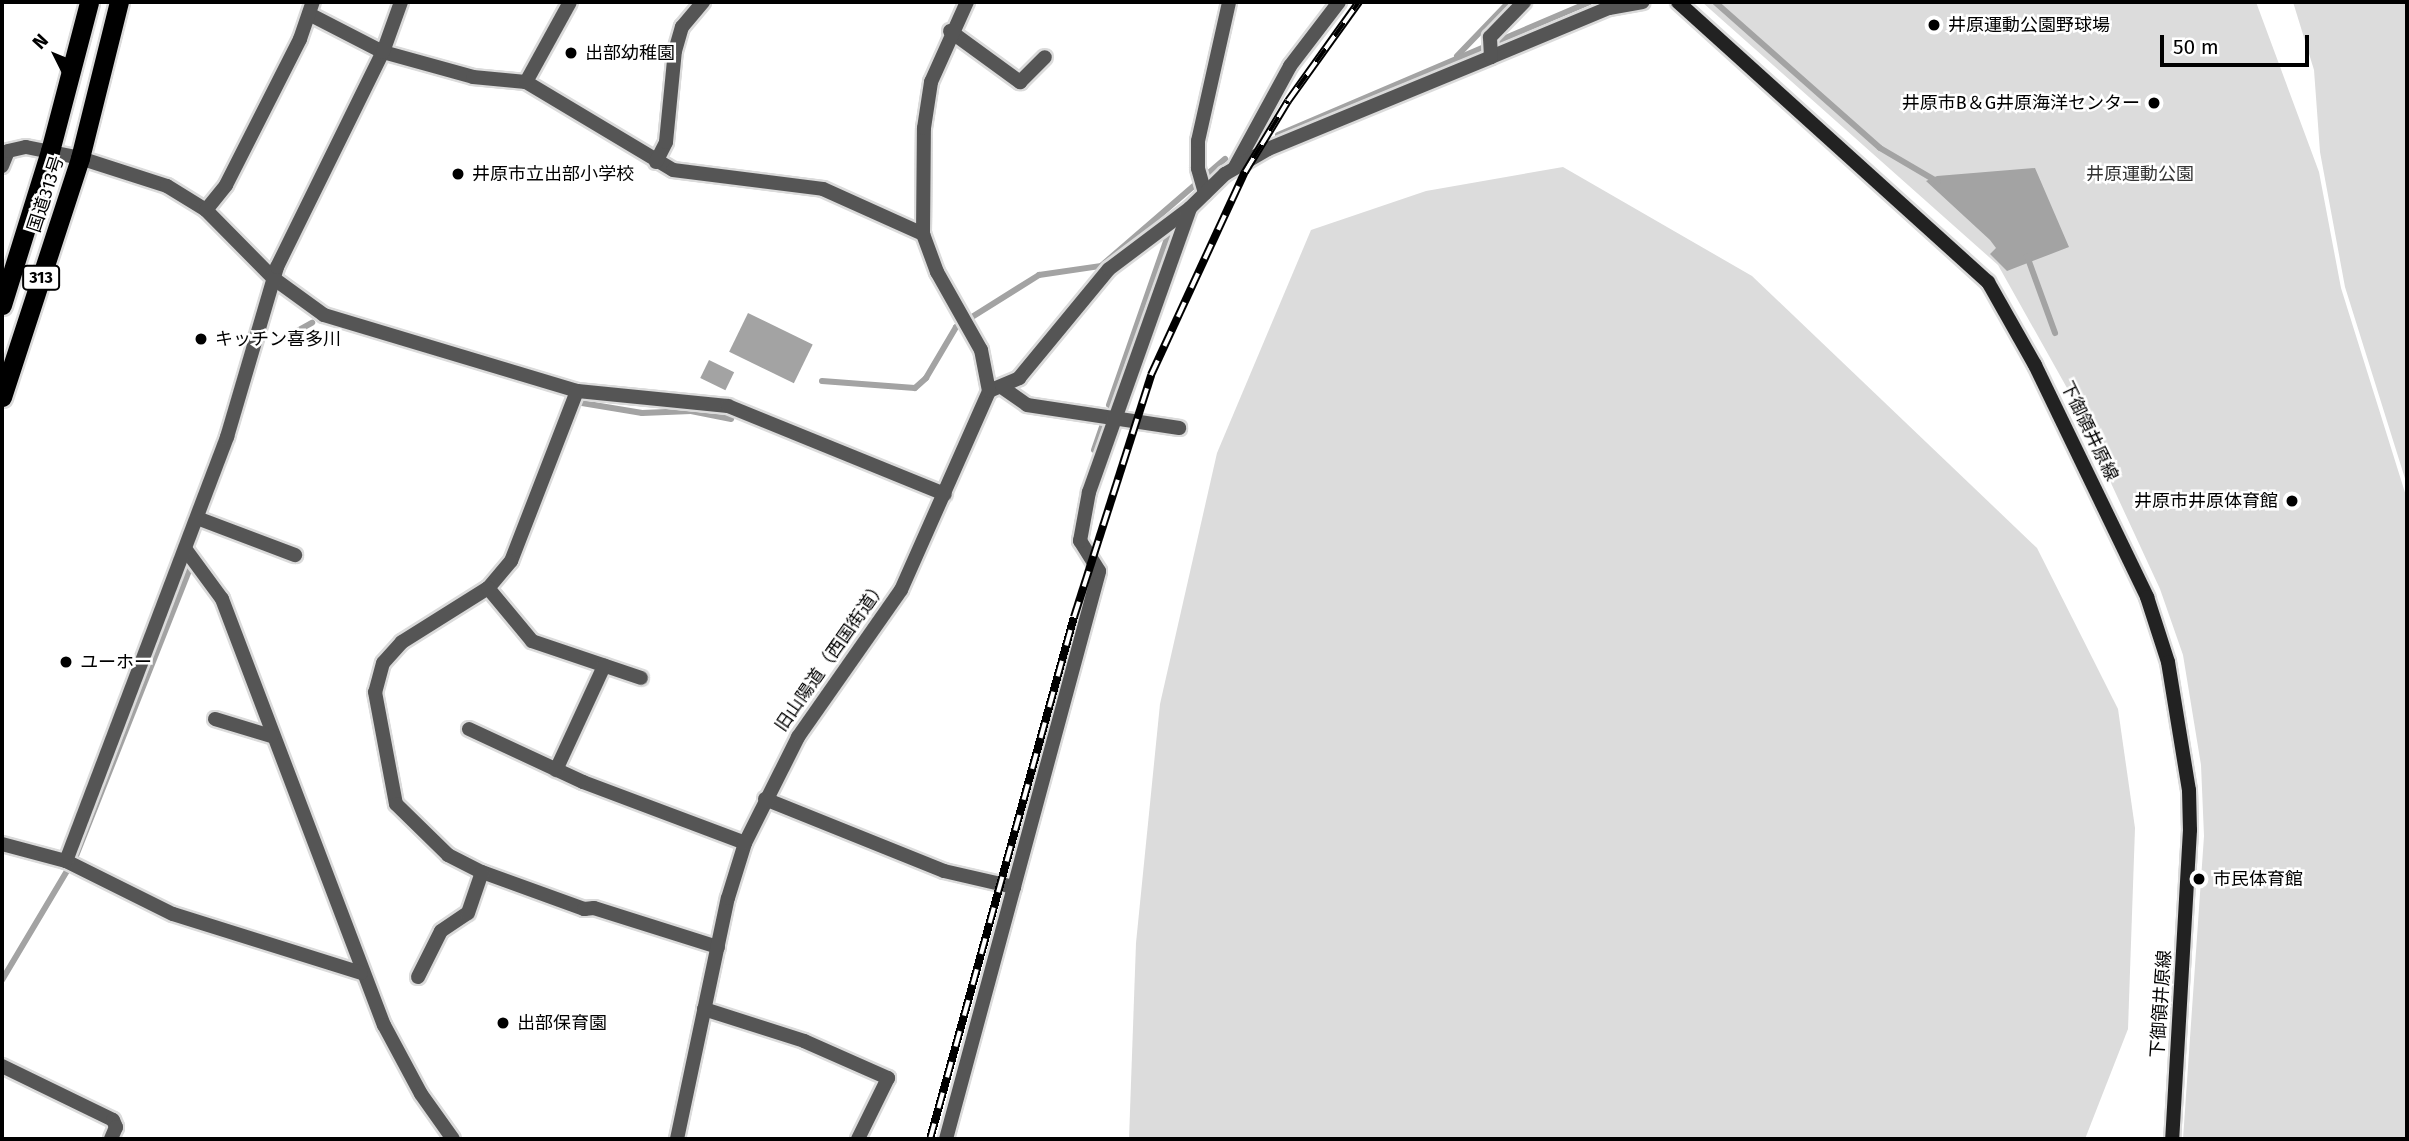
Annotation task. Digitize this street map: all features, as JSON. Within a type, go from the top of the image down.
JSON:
[{"type":"highway","name":"国道313号","points":[[2,304],[50,151],[89,2]]},
{"type":"highway","name":"国道313号","points":[[2,397],[80,158],[120,2]]},
{"type":"main road","name":"下御領井原線","points":[[1678,2],[1988,282],[2035,365],[2147,597],[2168,662],[2189,790],[2189,856],[2172,1139]]},
{"type":"street","points":[[70,863],[186,550],[266,314],[273,278],[383,52],[401,2]]},
{"type":"street","points":[[526,82],[570,2]]},
{"type":"street","points":[[656,162],[666,142],[675,51],[682,27],[703,2]]},
{"type":"street","points":[[967,2],[950,31],[931,82],[924,128],[923,234],[937,272],[982,350],[996,389],[1027,405],[1179,428]]},
{"type":"street","points":[[1203,185],[1198,141],[1229,2]]},
{"type":"street","points":[[1236,167],[1290,66],[1339,2]]},
{"type":"street","points":[[1490,48],[1524,2]]},
{"type":"street","points":[[946,1139],[1099,571],[1082,549],[1080,530],[1114,418],[1190,208],[1203,185],[1490,48],[1609,8],[1642,2]]},
{"type":"street","points":[[206,210],[226,185],[311,8],[383,52],[474,76],[526,82],[673,170],[823,189],[923,234]]},
{"type":"street","points":[[950,31],[1020,82],[1045,57]]},
{"type":"street","points":[[2,166],[13,148],[50,151],[167,186],[206,210],[273,278],[324,315],[577,391],[728,406],[945,494]]},
{"type":"street","points":[[996,389],[1031,364],[1076,303],[1109,269],[1190,208]]},
{"type":"street","name":"旧山陽道（西国街道）","points":[[677,1139],[718,947],[746,843],[765,799],[798,737],[901,590],[996,389]]},
{"type":"street","points":[[577,391],[512,561],[488,588],[393,650],[380,670],[375,692],[396,804],[448,855],[482,872],[584,909],[594,908],[718,947]]},
{"type":"street","points":[[197,518],[295,555]]},
{"type":"street","points":[[186,550],[222,599],[361,973],[421,1094],[453,1139]]},
{"type":"street","points":[[488,588],[532,641],[640,678]]},
{"type":"street","points":[[556,770],[604,666]]},
{"type":"street","points":[[215,719],[271,736]]},
{"type":"street","points":[[469,729],[556,770],[746,843]]},
{"type":"street","points":[[765,799],[944,871],[1014,887]]},
{"type":"street","points":[[2,844],[70,863],[173,914],[361,973]]},
{"type":"street","points":[[418,977],[441,931],[468,913],[482,872]]},
{"type":"street","points":[[704,1009],[804,1041],[888,1078],[858,1139]]},
{"type":"street","points":[[2,1066],[113,1119],[116,1127],[111,1139]]},
{"type":"green space","name":"井原運動公園","points":[[1702,2],[2256,2],[2319,172],[2341,288],[2407,499],[2407,1139],[2183,1139],[2204,836],[2201,765],[2183,655],[2160,589],[2067,388],[1998,265]]},
{"type":"green space","points":[[2293,2],[2407,2],[2407,485],[2345,287],[2320,152],[2314,70]]},
{"type":"green space","points":[[1563,167],[1752,276],[2037,548],[2118,709],[2135,828],[2128,1029],[2085,1139],[1129,1139],[1136,943],[1160,704],[1217,453],[1311,230],[1426,191]]},
{"type":"shaded area","points":[[2035,168],[2069,247],[2007,271],[1990,254],[1996,248],[1990,240],[1926,181],[1937,176]]},
{"type":"shaded area","points":[[748,313],[813,345],[794,383],[729,352]]},
{"type":"shaded area","points":[[709,360],[734,372],[725,390],[700,378]]},
{"type":"waterway","points":[[1457,56],[1509,2]]},
{"type":"waterway","points":[[1278,135],[1590,2]]},
{"type":"waterway","points":[[1715,2],[1880,148],[1938,182]]},
{"type":"waterway","points":[[822,381],[915,388],[926,378],[956,327],[1039,275],[1101,266],[1225,159]]},
{"type":"waterway","points":[[1109,405],[1168,236]]},
{"type":"waterway","points":[[2027,256],[2055,333]]},
{"type":"waterway","points":[[279,341],[312,323]]},
{"type":"waterway","points":[[582,403],[642,413],[691,411],[731,419]]},
{"type":"waterway","points":[[1094,450],[1103,424]]},
{"type":"waterway","points":[[2,980],[76,856],[189,570]]},
{"type":"railway","points":[[930,1139],[1074,617],[1151,375],[1245,172],[1288,101],[1359,2]]},
{"type":"place","name":"井原運動公園野球場","points":[[1934,25]]},
{"type":"place","name":"出部幼稚園","points":[[571,53]]},
{"type":"place","name":"井原市B＆G井原海洋センター","points":[[2154,103]]},
{"type":"place","name":"井原市立出部小学校","points":[[458,174]]},
{"type":"place","name":"キッチン喜多川","points":[[201,339]]},
{"type":"place","name":"井原市井原体育館","points":[[2292,501]]},
{"type":"place","name":"ユーホー","points":[[66,662]]},
{"type":"place","name":"市民体育館","points":[[2199,879]]},
{"type":"place","name":"出部保育園","points":[[503,1023]]}]
